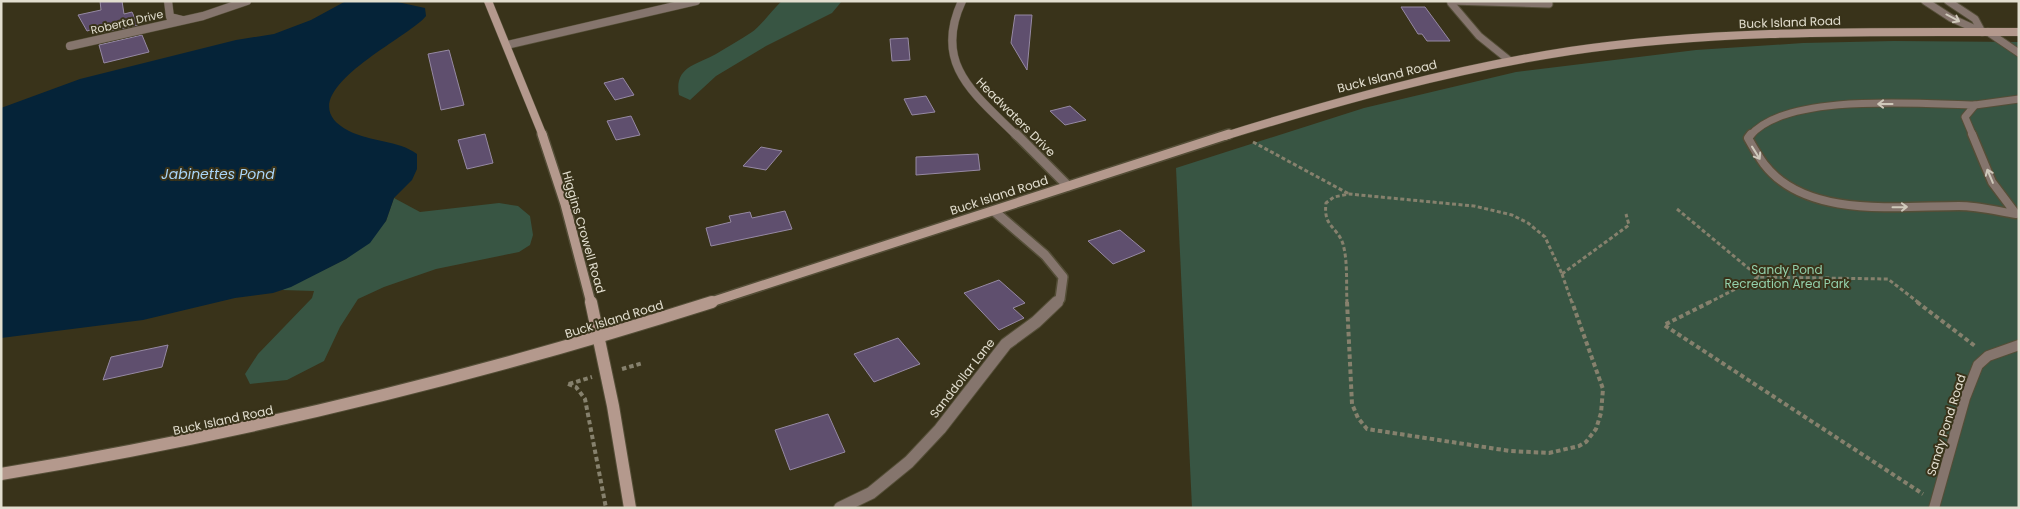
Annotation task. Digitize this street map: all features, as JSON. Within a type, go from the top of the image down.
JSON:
[{"type":"main road","name":"Higgins Crowell Road","points":[[488,1],[533,108],[563,198],[588,285],[617,424],[630,508]]},
{"type":"main road","name":"Buck Island Road","points":[[1,474],[256,426],[434,382],[599,337],[1234,132],[1379,90],[1510,61],[1613,47],[1745,36],[1852,32],[2019,32]]},
{"type":"street","points":[[168,1],[170,17],[175,20],[184,20]]},
{"type":"street","name":"Roberta Drive","points":[[70,46],[184,20],[247,1]]},
{"type":"street","points":[[507,44],[696,1]]},
{"type":"street","name":"Headwaters Drive","points":[[962,1],[951,34],[954,60],[961,76],[973,91],[1068,186]]},
{"type":"street","name":"Sanddollar Lane","points":[[840,508],[871,493],[909,462],[940,429],[1006,344],[1060,299],[1063,277],[1045,255],[994,210]]},
{"type":"lane","points":[[1925,1],[1951,18],[1985,32],[2019,53]]},
{"type":"lane","points":[[1948,1],[1975,19],[1985,32]]},
{"type":"lane","points":[[1451,2],[1549,4]]},
{"type":"lane","points":[[1451,2],[1479,36],[1510,61]]},
{"type":"lane","points":[[2017,214],[1962,206],[1875,208],[1827,202],[1802,194],[1787,184],[1756,155],[1748,138],[1752,131],[1760,124],[1776,116],[1803,110],[1868,104],[1975,105],[2019,99]]},
{"type":"lane","points":[[1975,105],[1965,117],[1992,182],[2017,214]]},
{"type":"lane","points":[[1988,356],[2019,345]]},
{"type":"lane","name":"Sandy Pond Road","points":[[1934,505],[1965,398],[1978,365],[1988,356]]},
{"type":"path","points":[[1234,132],[1349,194]]},
{"type":"path","points":[[1349,194],[1466,206],[1495,211],[1524,220],[1541,233],[1550,244],[1562,274],[1603,389],[1604,407],[1600,421],[1592,435],[1580,446],[1556,451],[1522,452],[1367,429],[1358,418],[1352,404],[1350,322],[1342,240],[1326,225],[1324,211],[1326,203],[1334,197],[1349,194]]},
{"type":"path","points":[[1677,209],[1759,277]]},
{"type":"path","points":[[1562,274],[1629,225],[1626,214]]},
{"type":"path","points":[[1934,505],[1664,325],[1759,277],[1888,279],[1988,356]]},
{"type":"path","points":[[568,384],[576,387],[585,399],[606,508]]},
{"type":"green space","points":[[782,1],[842,1],[832,13],[766,46],[716,76],[690,100],[679,95],[678,86],[680,78],[688,68],[716,54],[752,32]]},
{"type":"green space","name":"Sandy Pond Recreation Area Park","points":[[1894,41],[2019,42],[2019,508],[1192,508],[1176,168],[1364,108],[1516,72],[1696,50],[1803,43]]},
{"type":"green space","points":[[394,198],[420,212],[499,203],[518,206],[530,216],[533,235],[530,245],[519,252],[436,269],[384,287],[358,299],[340,327],[324,361],[287,380],[250,384],[245,374],[258,354],[312,298],[314,291],[282,290],[346,259],[386,221]]},
{"type":"water","name":"Jabinettes Pond","points":[[346,1],[393,1],[425,8],[426,16],[355,69],[339,85],[330,101],[332,117],[349,131],[357,135],[393,143],[410,149],[417,154],[417,169],[412,180],[394,198],[386,221],[370,243],[346,259],[291,287],[273,293],[235,298],[143,320],[1,338],[1,108],[80,79],[236,40],[274,34],[311,20]]},
{"type":"building","points":[[100,1],[122,1],[124,14],[132,12],[138,25],[96,34],[94,29],[87,31],[78,15],[101,10]]},
{"type":"building","points":[[1401,7],[1425,7],[1450,41],[1427,41],[1422,34],[1418,34]]},
{"type":"building","points":[[1015,15],[1032,15],[1027,70],[1011,43]]},
{"type":"building","points":[[142,35],[149,52],[104,63],[99,45]]},
{"type":"building","points":[[908,38],[910,60],[892,61],[890,39]]},
{"type":"building","points":[[449,50],[464,105],[441,110],[428,54]]},
{"type":"building","points":[[623,78],[634,95],[615,100],[604,83]]},
{"type":"building","points":[[926,96],[935,112],[912,115],[904,99]]},
{"type":"building","points":[[1070,106],[1086,120],[1065,125],[1050,111]]},
{"type":"building","points":[[631,116],[640,135],[616,140],[607,121]]},
{"type":"building","points":[[485,134],[493,163],[467,169],[458,140]]},
{"type":"building","points":[[761,147],[782,151],[766,170],[743,166]]},
{"type":"building","points":[[978,154],[980,170],[916,175],[916,157]]},
{"type":"building","points":[[785,211],[792,229],[711,246],[706,228],[731,222],[729,216],[750,212],[752,218]]},
{"type":"building","points":[[1120,230],[1145,251],[1113,264],[1088,241]]},
{"type":"building","points":[[999,280],[1025,303],[1013,308],[1024,318],[999,330],[964,293]]},
{"type":"building","points":[[898,338],[920,364],[874,382],[854,354]]},
{"type":"building","points":[[168,345],[162,367],[103,380],[111,357]]},
{"type":"building","points":[[828,414],[845,452],[790,470],[775,430]]}]
